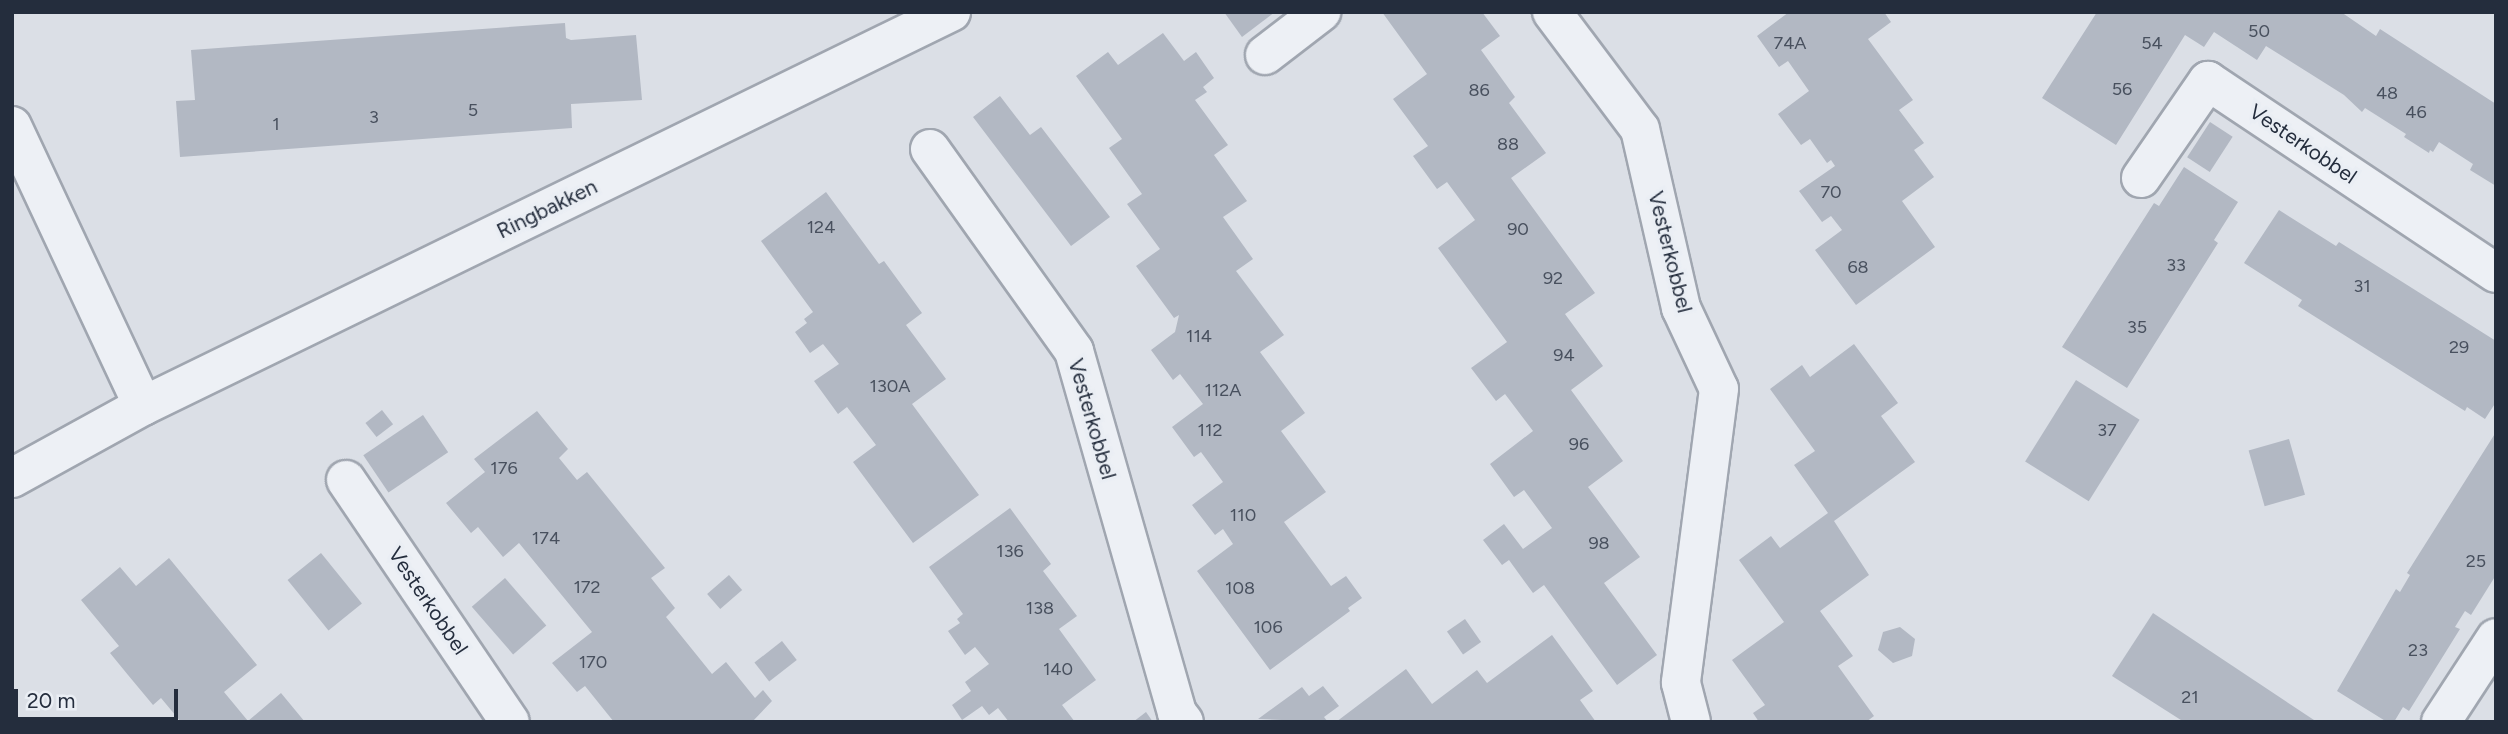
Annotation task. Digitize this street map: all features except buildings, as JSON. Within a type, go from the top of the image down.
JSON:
[{"type":"street","name":"Ringbakken","points":[[12,478],[143,406],[951,12]]},
{"type":"street","points":[[1265,55],[1321,12]]},
{"type":"street","name":"Vesterkobbel","points":[[1552,12],[1640,130],[1681,308],[1719,388],[1681,683],[1691,722]]},
{"type":"street","name":"Vesterkobbel","points":[[2141,178],[2208,81],[2496,273]]},
{"type":"street","points":[[12,126],[143,406]]},
{"type":"street","name":"Vesterkobbel","points":[[930,149],[1074,351],[1177,713],[1184,722]]},
{"type":"street","name":"Vesterkobbel","points":[[345,480],[510,722]]},
{"type":"street","points":[[2441,722],[2496,638]]}]
